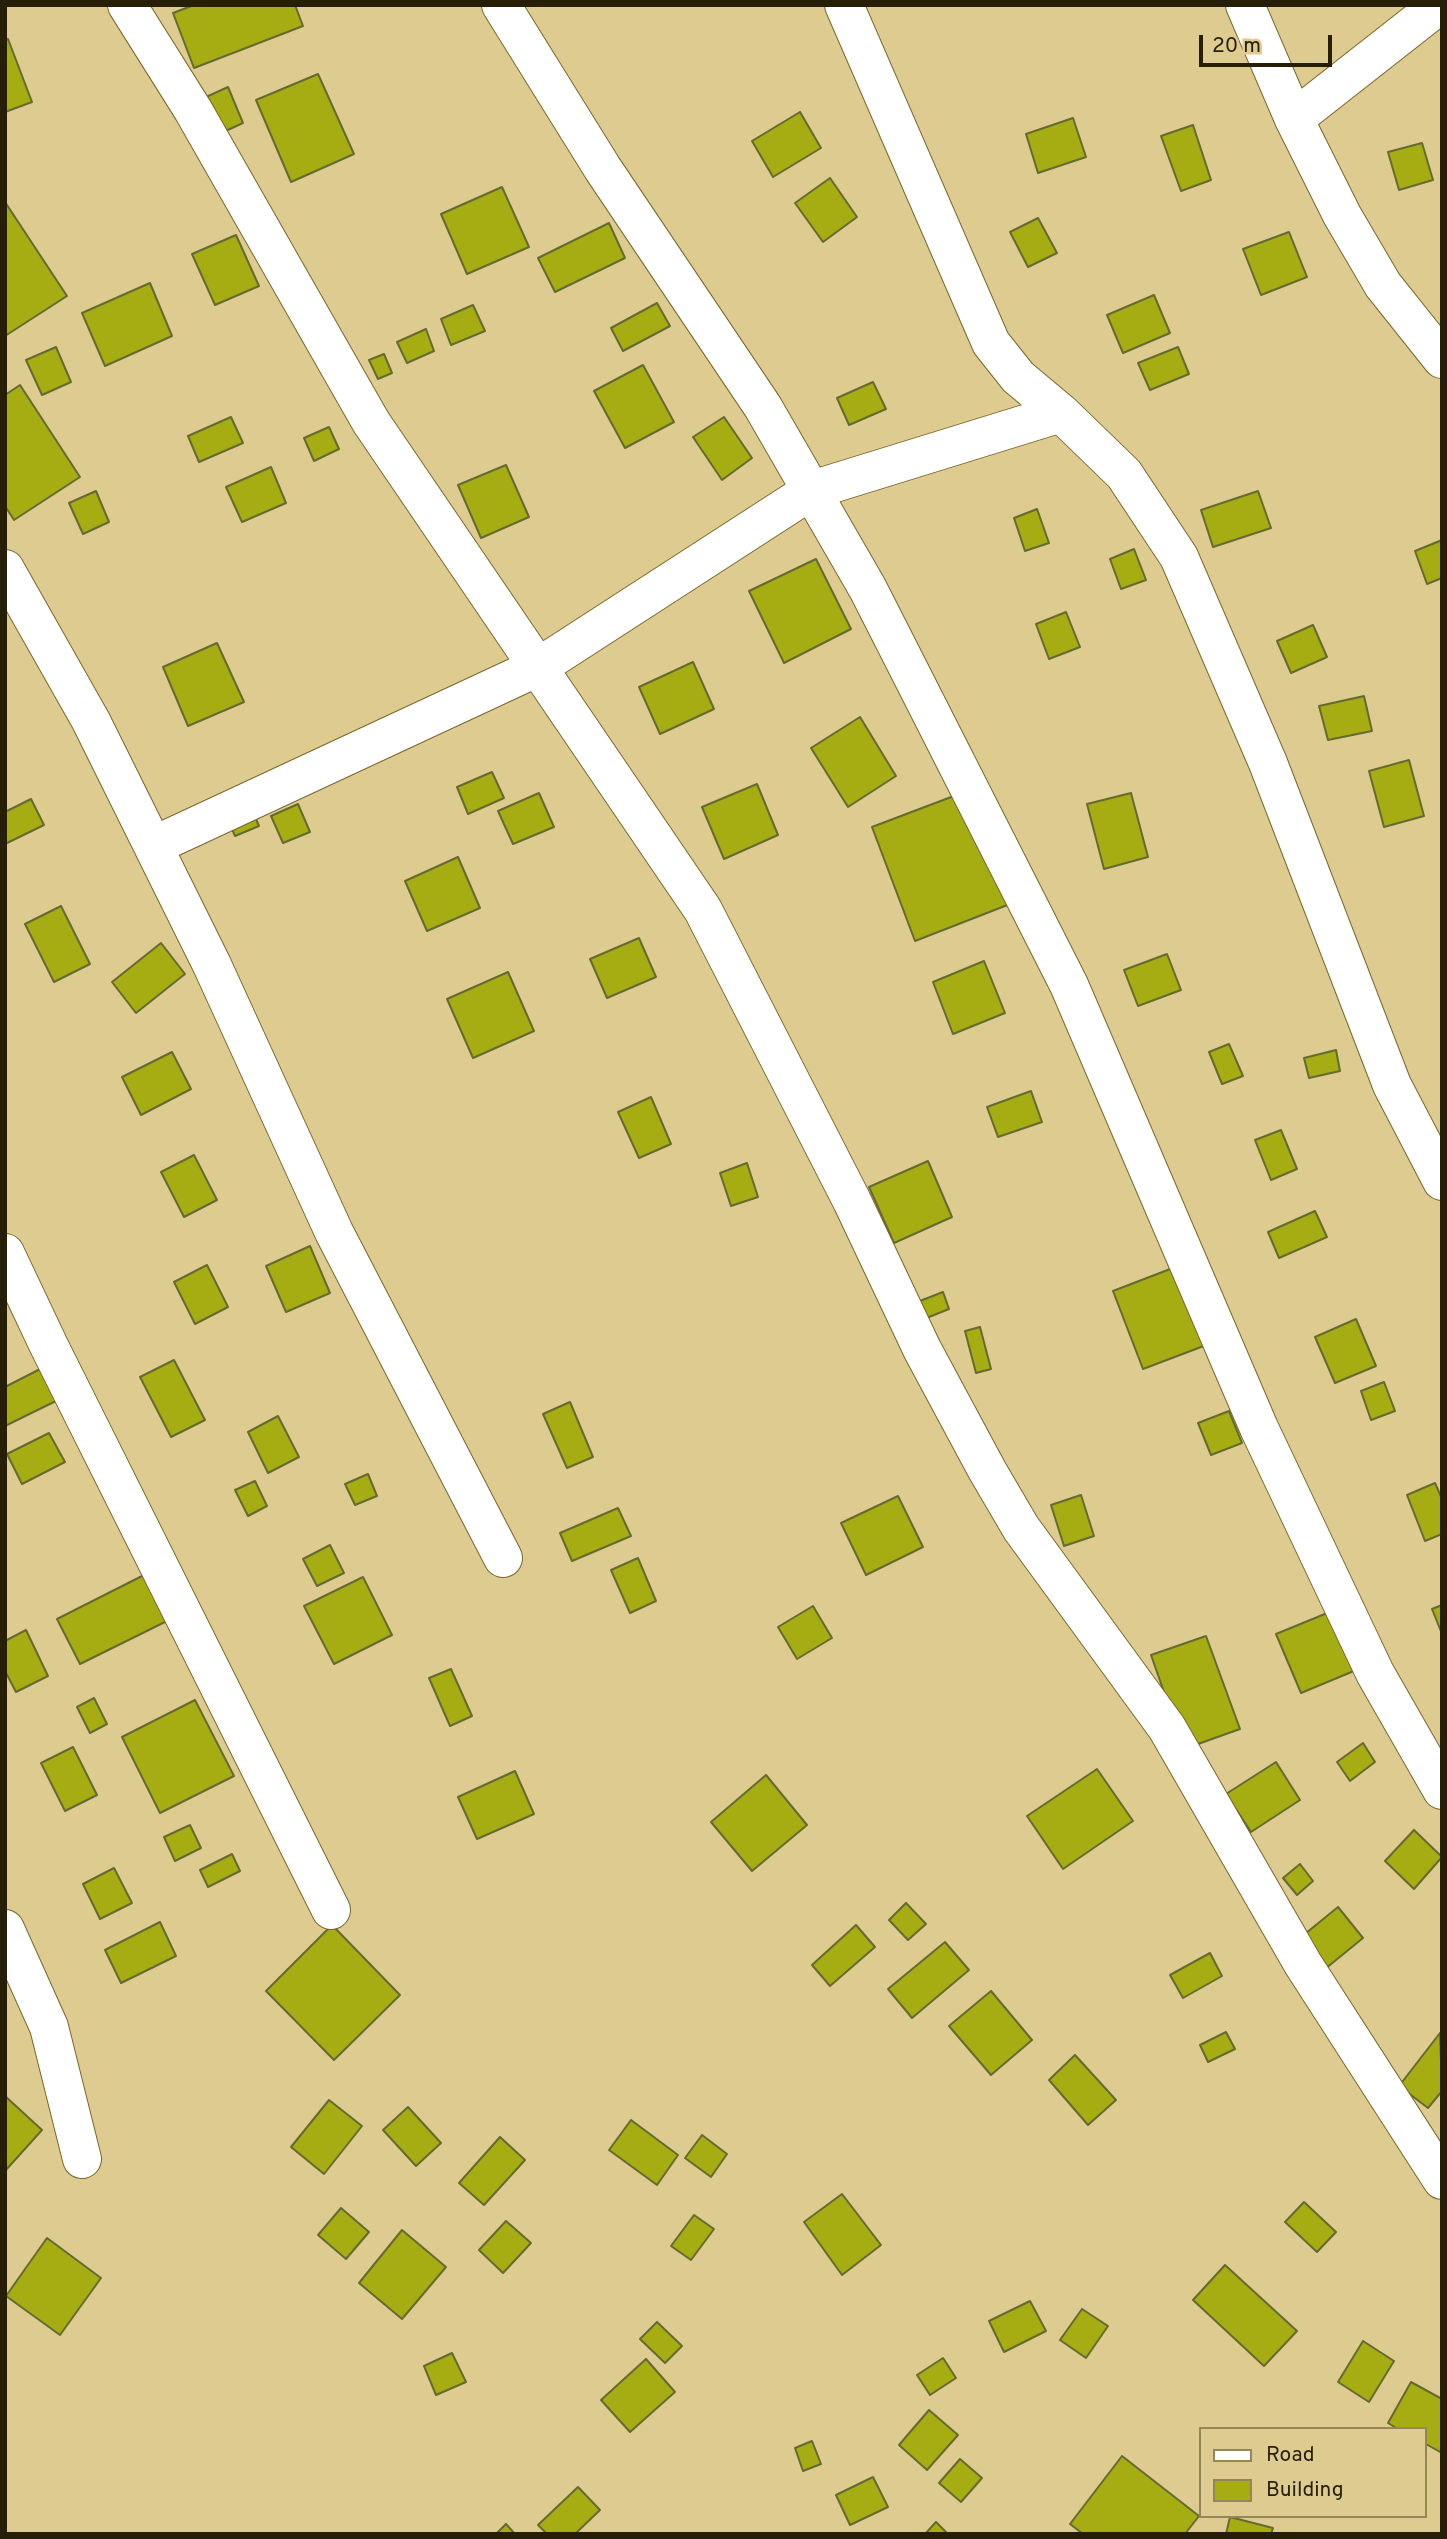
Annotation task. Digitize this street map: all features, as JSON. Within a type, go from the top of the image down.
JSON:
[{"type":"street","points":[[127,5],[193,110],[371,422],[540,666],[703,910],[852,1201],[922,1349],[1021,1528],[1167,1728],[1303,1964],[1442,2180]]},
{"type":"street","points":[[501,5],[603,169],[763,407],[868,589],[1069,985],[1259,1428],[1375,1673],[1442,1790]]},
{"type":"street","points":[[844,5],[919,184],[992,343],[1018,377],[1061,413],[1124,474],[1179,556],[1268,764],[1392,1085],[1442,1181]]},
{"type":"street","points":[[1245,5],[1294,119],[1342,215],[1383,285],[1442,359]]},
{"type":"street","points":[[1294,119],[1439,5]]},
{"type":"street","points":[[153,846],[540,666],[812,489],[1061,413]]},
{"type":"street","points":[[5,569],[90,721],[153,846],[212,965],[334,1232],[503,1558]]},
{"type":"street","points":[[5,1253],[48,1346],[331,1910]]},
{"type":"street","points":[[5,1929],[49,2027],[82,2159]]},
{"type":"building","points":[[194,5],[295,5],[303,26],[194,68],[173,13]]},
{"type":"building","points":[[8,39],[32,102],[5,112],[5,40]]},
{"type":"building","points":[[318,74],[354,154],[291,182],[256,100]]},
{"type":"building","points":[[228,87],[243,123],[219,134],[204,98]]},
{"type":"building","points":[[800,112],[821,148],[773,177],[752,141]]},
{"type":"building","points":[[1073,118],[1086,157],[1038,173],[1026,134]]},
{"type":"building","points":[[1193,125],[1211,180],[1181,191],[1161,136]]},
{"type":"building","points":[[1422,143],[1433,180],[1399,190],[1388,152]]},
{"type":"building","points":[[830,178],[857,217],[823,242],[795,203]]},
{"type":"building","points":[[502,187],[529,247],[467,274],[441,214]]},
{"type":"building","points":[[5,202],[67,296],[5,336]]},
{"type":"building","points":[[1038,218],[1057,253],[1028,267],[1010,232]]},
{"type":"building","points":[[609,223],[625,258],[555,292],[538,258]]},
{"type":"building","points":[[1289,232],[1307,277],[1261,295],[1243,249]]},
{"type":"building","points":[[236,235],[259,286],[215,305],[192,254]]},
{"type":"building","points":[[150,283],[172,336],[105,366],[82,313]]},
{"type":"building","points":[[1154,295],[1170,333],[1123,353],[1107,315]]},
{"type":"building","points":[[657,303],[670,326],[623,351],[611,328]]},
{"type":"building","points":[[473,305],[485,331],[451,345],[441,319]]},
{"type":"building","points":[[426,329],[434,351],[407,363],[397,342]]},
{"type":"building","points":[[56,347],[71,382],[42,395],[26,360]]},
{"type":"building","points":[[1178,347],[1189,374],[1150,390],[1138,363]]},
{"type":"building","points":[[384,354],[392,373],[378,379],[369,360]]},
{"type":"building","points":[[643,365],[674,422],[625,448],[594,391]]},
{"type":"building","points":[[873,382],[886,409],[849,425],[837,398]]},
{"type":"building","points":[[20,385],[80,477],[14,520],[5,506],[5,395]]},
{"type":"building","points":[[231,417],[243,443],[199,462],[188,436]]},
{"type":"building","points":[[724,417],[752,458],[722,480],[693,437]]},
{"type":"building","points":[[329,427],[339,449],[314,461],[304,438]]},
{"type":"building","points":[[506,465],[529,517],[481,538],[458,485]]},
{"type":"building","points":[[271,467],[286,503],[242,522],[226,487]]},
{"type":"building","points":[[96,491],[109,522],[83,534],[69,503]]},
{"type":"building","points":[[1258,491],[1271,528],[1213,547],[1201,510]]},
{"type":"building","points":[[1037,509],[1049,543],[1025,551],[1014,518]]},
{"type":"building","points":[[1442,540],[1442,578],[1427,584],[1415,551]]},
{"type":"building","points":[[1134,549],[1146,580],[1121,589],[1110,559]]},
{"type":"building","points":[[816,559],[851,629],[784,663],[749,591]]},
{"type":"building","points":[[1066,612],[1080,647],[1049,659],[1036,624]]},
{"type":"building","points":[[1313,625],[1327,657],[1291,673],[1277,641]]},
{"type":"building","points":[[217,643],[244,702],[188,726],[163,667]]},
{"type":"building","points":[[693,662],[714,709],[660,734],[639,687]]},
{"type":"building","points":[[1364,696],[1372,731],[1328,740],[1319,706]]},
{"type":"building","points":[[860,717],[896,776],[848,807],[811,748]]},
{"type":"building","points":[[1409,760],[1424,816],[1384,827],[1369,771]]},
{"type":"building","points":[[492,772],[504,798],[468,814],[457,787]]},
{"type":"building","points":[[757,784],[778,835],[724,859],[702,807]]},
{"type":"building","points":[[967,791],[1010,904],[915,941],[872,827]]},
{"type":"building","points":[[539,793],[554,827],[513,844],[498,811]]},
{"type":"building","points":[[1131,793],[1148,857],[1104,869],[1087,804]]},
{"type":"building","points":[[31,799],[44,825],[5,844],[5,812]]},
{"type":"building","points":[[298,804],[310,832],[283,843],[271,816]]},
{"type":"building","points":[[251,807],[259,826],[235,836],[227,817]]},
{"type":"building","points":[[458,857],[480,908],[427,931],[405,881]]},
{"type":"building","points":[[61,906],[90,964],[54,982],[25,924]]},
{"type":"building","points":[[639,938],[656,977],[607,998],[590,959]]},
{"type":"building","points":[[161,943],[185,974],[136,1013],[112,982]]},
{"type":"building","points":[[1167,954],[1181,990],[1138,1006],[1124,970]]},
{"type":"building","points":[[984,961],[1005,1013],[953,1034],[933,982]]},
{"type":"building","points":[[508,972],[534,1031],[473,1058],[447,999]]},
{"type":"building","points":[[1229,1044],[1243,1076],[1222,1084],[1209,1052]]},
{"type":"building","points":[[1336,1050],[1340,1071],[1309,1078],[1304,1058]]},
{"type":"building","points":[[172,1052],[191,1089],[141,1115],[122,1077]]},
{"type":"building","points":[[1031,1091],[1042,1122],[998,1137],[987,1107]]},
{"type":"building","points":[[651,1097],[671,1144],[639,1158],[618,1112]]},
{"type":"building","points":[[1281,1130],[1297,1169],[1271,1180],[1255,1140]]},
{"type":"building","points":[[194,1155],[217,1200],[184,1217],[161,1172]]},
{"type":"building","points":[[928,1161],[952,1217],[894,1243],[869,1187]]},
{"type":"building","points":[[747,1163],[758,1197],[731,1206],[720,1173]]},
{"type":"building","points":[[1315,1211],[1327,1237],[1279,1258],[1268,1232]]},
{"type":"building","points":[[310,1246],[330,1293],[286,1312],[266,1266]]},
{"type":"building","points":[[207,1265],[228,1307],[195,1324],[174,1282]]},
{"type":"building","points":[[1178,1266],[1209,1344],[1143,1369],[1113,1291]]},
{"type":"building","points":[[943,1292],[949,1309],[914,1323],[907,1306]]},
{"type":"building","points":[[1356,1319],[1376,1366],[1335,1383],[1315,1337]]},
{"type":"building","points":[[980,1327],[991,1369],[976,1373],[965,1331]]},
{"type":"building","points":[[174,1360],[205,1420],[171,1437],[140,1377]]},
{"type":"building","points":[[46,1366],[62,1398],[5,1426],[5,1387]]},
{"type":"building","points":[[1384,1382],[1395,1411],[1371,1420],[1361,1391]]},
{"type":"building","points":[[570,1402],[593,1457],[567,1468],[543,1414]]},
{"type":"building","points":[[1229,1411],[1242,1443],[1211,1455],[1198,1423]]},
{"type":"building","points":[[278,1416],[299,1457],[268,1473],[248,1432]]},
{"type":"building","points":[[49,1433],[65,1462],[22,1484],[7,1454]]},
{"type":"building","points":[[368,1474],[377,1496],[355,1505],[345,1484]]},
{"type":"building","points":[[255,1481],[267,1506],[248,1516],[235,1490]]},
{"type":"building","points":[[1435,1483],[1442,1499],[1442,1534],[1425,1541],[1407,1495]]},
{"type":"building","points":[[1081,1495],[1094,1536],[1064,1546],[1051,1505]]},
{"type":"building","points":[[898,1496],[923,1547],[866,1575],[841,1523]]},
{"type":"building","points":[[618,1508],[631,1536],[572,1561],[560,1533]]},
{"type":"building","points":[[330,1545],[344,1573],[317,1586],[303,1559]]},
{"type":"building","points":[[638,1558],[656,1601],[630,1613],[611,1570]]},
{"type":"building","points":[[150,1572],[173,1618],[80,1664],[57,1619]]},
{"type":"building","points":[[363,1577],[392,1635],[334,1664],[304,1606]]},
{"type":"building","points":[[1442,1605],[1442,1634],[1432,1609]]},
{"type":"building","points":[[813,1606],[832,1638],[797,1659],[778,1627]]},
{"type":"building","points":[[1337,1609],[1361,1668],[1301,1693],[1276,1634]]},
{"type":"building","points":[[26,1630],[48,1676],[16,1692],[5,1671],[5,1641]]},
{"type":"building","points":[[1206,1636],[1240,1729],[1184,1749],[1151,1655]]},
{"type":"building","points":[[451,1669],[472,1716],[450,1726],[429,1678]]},
{"type":"building","points":[[94,1698],[107,1724],[90,1733],[77,1707]]},
{"type":"building","points":[[195,1700],[234,1776],[160,1813],[122,1737]]},
{"type":"building","points":[[1363,1743],[1375,1762],[1350,1781],[1337,1762]]},
{"type":"building","points":[[73,1747],[97,1795],[65,1811],[41,1763]]},
{"type":"building","points":[[1276,1762],[1300,1800],[1251,1832],[1226,1794]]},
{"type":"building","points":[[1097,1769],[1133,1821],[1063,1869],[1027,1816]]},
{"type":"building","points":[[515,1771],[534,1814],[477,1839],[458,1797]]},
{"type":"building","points":[[766,1775],[807,1825],[752,1871],[711,1822]]},
{"type":"building","points":[[190,1825],[201,1848],[175,1861],[164,1837]]},
{"type":"building","points":[[1414,1830],[1442,1857],[1414,1889],[1385,1861]]},
{"type":"building","points":[[232,1854],[240,1871],[208,1887],[200,1870]]},
{"type":"building","points":[[1300,1864],[1313,1881],[1297,1895],[1283,1878]]},
{"type":"building","points":[[114,1868],[132,1903],[100,1919],[83,1884]]},
{"type":"building","points":[[906,1903],[926,1924],[908,1940],[889,1920]]},
{"type":"building","points":[[1338,1907],[1363,1938],[1325,1969],[1300,1938]]},
{"type":"building","points":[[160,1922],[176,1956],[121,1983],[105,1950]]},
{"type":"building","points":[[332,1925],[400,1995],[334,2060],[266,1991]]},
{"type":"building","points":[[856,1925],[875,1947],[830,1986],[812,1965]]},
{"type":"building","points":[[945,1942],[969,1970],[912,2018],[888,1989]]},
{"type":"building","points":[[1210,1953],[1222,1976],[1183,1998],[1170,1975]]},
{"type":"building","points":[[991,1991],[1032,2040],[991,2075],[949,2026]]},
{"type":"building","points":[[1226,2032],[1235,2049],[1208,2062],[1200,2045]]},
{"type":"building","points":[[1440,2033],[1442,2091],[1428,2108],[1399,2086]]},
{"type":"building","points":[[1075,2055],[1116,2100],[1088,2125],[1049,2080]]},
{"type":"building","points":[[5,2096],[42,2130],[5,2171]]},
{"type":"building","points":[[329,2100],[362,2126],[324,2174],[291,2147]]},
{"type":"building","points":[[408,2107],[441,2143],[416,2166],[383,2130]]},
{"type":"building","points":[[631,2120],[678,2155],[657,2185],[609,2150]]},
{"type":"building","points":[[702,2135],[727,2154],[711,2177],[685,2158]]},
{"type":"building","points":[[500,2137],[525,2160],[484,2205],[459,2183]]},
{"type":"building","points":[[842,2194],[881,2245],[842,2275],[804,2222]]},
{"type":"building","points":[[1304,2202],[1336,2232],[1317,2252],[1285,2222]]},
{"type":"building","points":[[341,2208],[369,2232],[346,2259],[318,2235]]},
{"type":"building","points":[[694,2215],[714,2229],[691,2260],[671,2246]]},
{"type":"building","points":[[506,2221],[531,2243],[503,2273],[479,2250]]},
{"type":"building","points":[[402,2230],[446,2267],[402,2319],[359,2283]]},
{"type":"building","points":[[47,2238],[101,2278],[60,2335],[6,2296]]},
{"type":"building","points":[[1225,2265],[1297,2331],[1264,2366],[1193,2300]]},
{"type":"building","points":[[1030,2301],[1046,2331],[1004,2352],[989,2321]]},
{"type":"building","points":[[1082,2309],[1108,2326],[1086,2358],[1060,2340]]},
{"type":"building","points":[[657,2322],[682,2346],[665,2363],[640,2339]]},
{"type":"building","points":[[1363,2341],[1394,2361],[1369,2402],[1338,2382]]},
{"type":"building","points":[[452,2353],[466,2382],[436,2395],[424,2366]]},
{"type":"building","points":[[943,2358],[956,2378],[930,2395],[917,2375]]},
{"type":"building","points":[[646,2359],[675,2392],[630,2432],[601,2400]]},
{"type":"building","points":[[1411,2382],[1442,2399],[1442,2453],[1426,2444],[1426,2427],[1395,2427],[1388,2423]]},
{"type":"building","points":[[929,2410],[958,2435],[927,2470],[899,2445]]},
{"type":"building","points":[[812,2441],[821,2464],[803,2471],[795,2448]]},
{"type":"building","points":[[1122,2456],[1198,2515],[1185,2534],[1083,2534],[1070,2524]]},
{"type":"building","points":[[960,2459],[982,2478],[961,2502],[939,2483]]},
{"type":"building","points":[[873,2477],[888,2507],[850,2525],[836,2495]]},
{"type":"building","points":[[578,2487],[600,2510],[575,2534],[547,2534],[538,2525]]},
{"type":"building","points":[[1230,2518],[1273,2528],[1271,2534],[1226,2534]]},
{"type":"building","points":[[936,2522],[948,2534],[925,2534]]},
{"type":"building","points":[[506,2524],[515,2534],[496,2534]]}]
